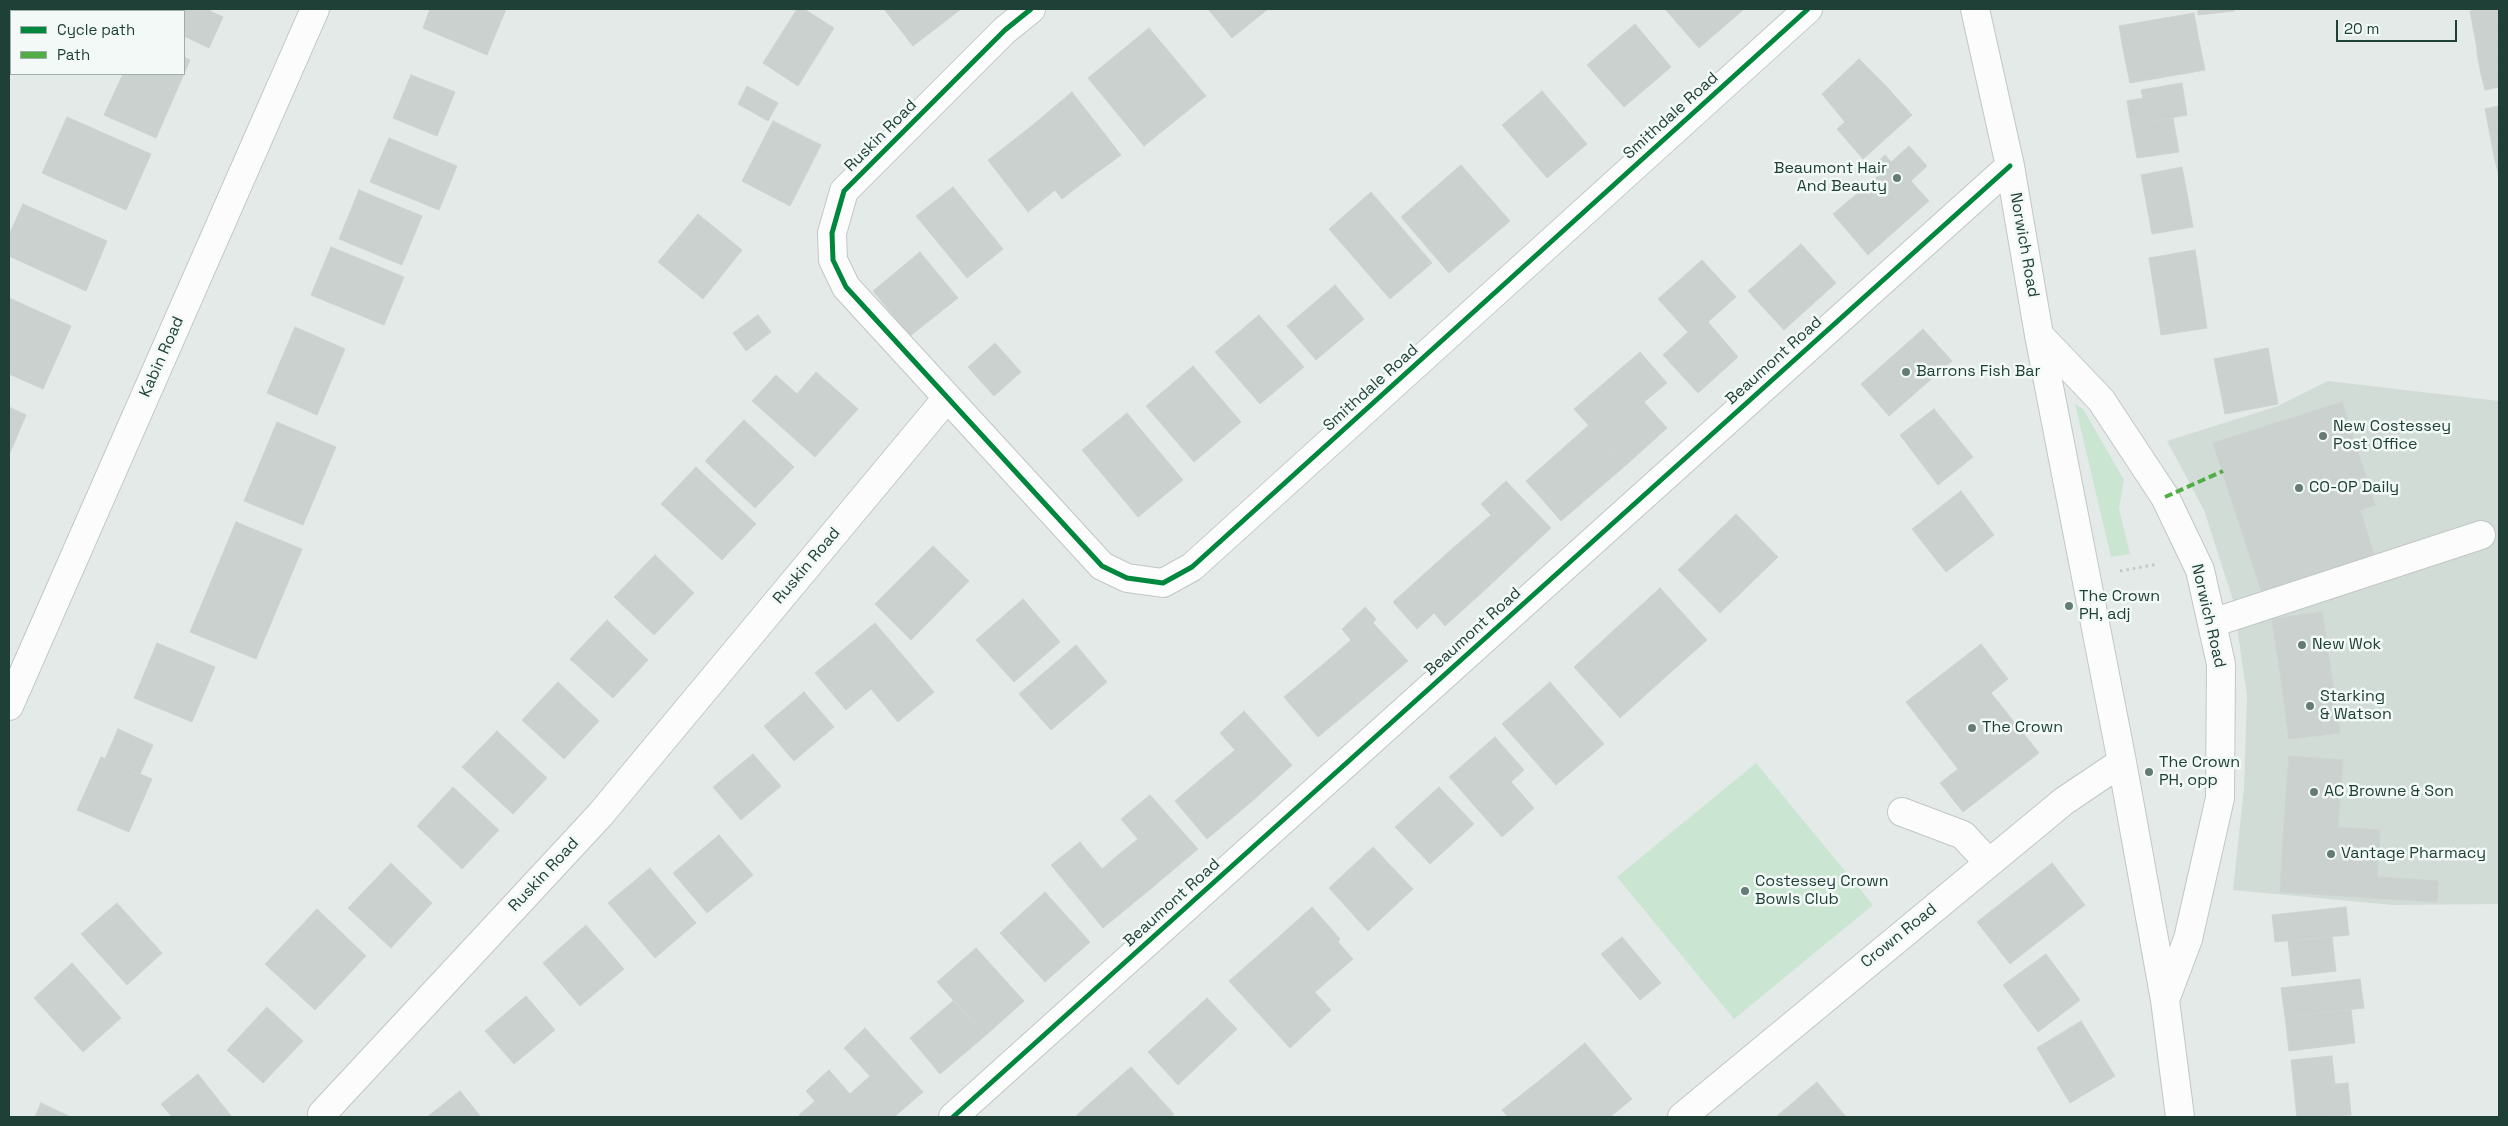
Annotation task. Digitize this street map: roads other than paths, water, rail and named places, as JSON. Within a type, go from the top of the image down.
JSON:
[{"type":"street","name":"Kabin Road","points":[[9,706],[315,9]]},
{"type":"street","name":"Ruskin Road","points":[[322,1114],[600,815],[947,398],[846,287],[833,260],[832,233],[844,191],[1005,30],[1031,9]]},
{"type":"street","name":"Smithdale Road","points":[[947,398],[1102,566],[1127,578],[1163,583],[1192,567],[1808,9]]},
{"type":"street","name":"Norwich Road","points":[[1975,9],[2010,166],[2039,335],[2088,577],[2165,1000],[2180,1117]]},
{"type":"street","name":"Beaumont Road","points":[[953,1117],[2010,166]]},
{"type":"street","name":"Norwich Road","points":[[2039,335],[2101,400],[2165,498],[2194,556],[2212,623],[2222,682],[2220,798],[2188,939],[2165,1000]]},
{"type":"street","points":[[2212,623],[2481,534]]},
{"type":"street","name":"Crown Road","points":[[1682,1117],[2064,801],[2122,762]]},
{"type":"street","points":[[1902,812],[1963,834],[1989,863]]},
{"type":"place","name":"Beaumont Hair And Beauty","points":[[1897,178]]},
{"type":"place","name":"Barrons Fish Bar","points":[[1906,372]]},
{"type":"place","name":"New Costessey Post Office","points":[[2323,436]]},
{"type":"place","name":"CO-OP Daily","points":[[2299,488]]},
{"type":"place","name":"The Crown PH, adj","points":[[2069,606]]},
{"type":"place","name":"New Wok","points":[[2302,645]]},
{"type":"place","name":"Starking & Watson","points":[[2310,706]]},
{"type":"place","name":"The Crown","points":[[1972,728]]},
{"type":"place","name":"The Crown PH, opp","points":[[2149,772]]},
{"type":"place","name":"AC Browne & Son","points":[[2314,792]]},
{"type":"place","name":"Vantage Pharmacy","points":[[2331,854]]},
{"type":"place","name":"Costessey Crown Bowls Club","points":[[1745,891]]}]
